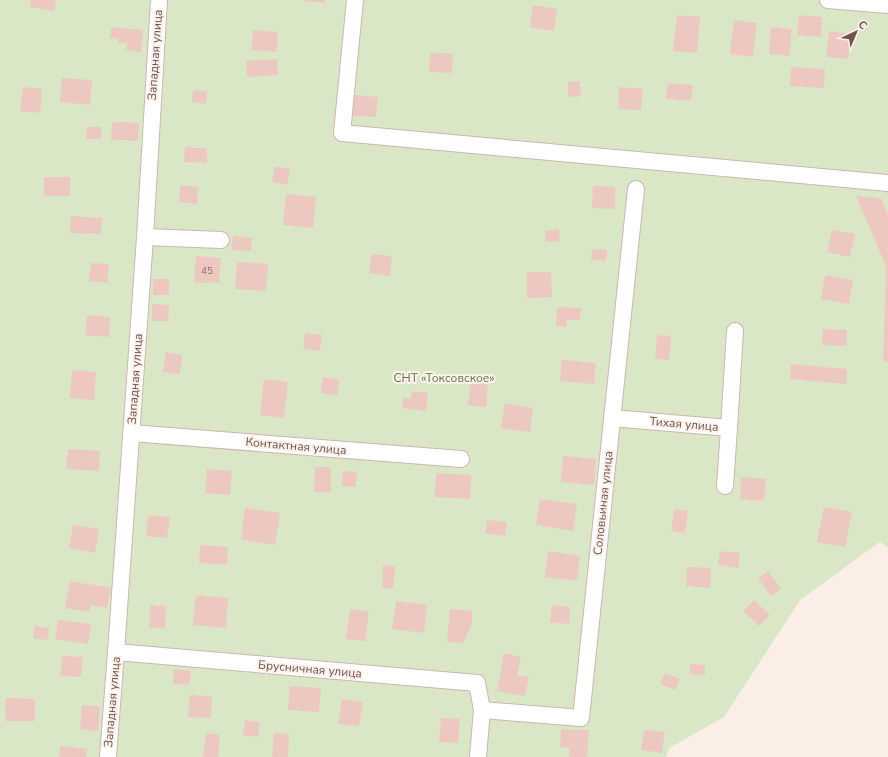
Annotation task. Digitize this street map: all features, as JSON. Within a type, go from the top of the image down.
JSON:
[{"type":"street","name":"Западная улица","points":[[108,757],[145,237],[159,0]]},
{"type":"street","points":[[355,0],[342,133],[888,183]]},
{"type":"street","points":[[828,0],[888,5]]},
{"type":"street","name":"Соловьиная улица","points":[[482,710],[581,718],[636,189]]},
{"type":"street","points":[[145,237],[222,240]]},
{"type":"street","name":"Тихая улица","points":[[612,418],[729,428],[736,330]]},
{"type":"street","points":[[725,486],[729,428]]},
{"type":"street","name":"Контактная улица","points":[[131,433],[461,459]]},
{"type":"street","name":"Брусничная улица","points":[[116,652],[477,683],[482,710]]},
{"type":"street","points":[[478,757],[482,710]]},
{"type":"green space","name":"СНТ «Токсовское»","points":[[0,0],[888,0],[888,548],[880,542],[800,600],[724,717],[669,748],[666,757],[0,757]]},
{"type":"building","points":[[31,0],[56,0],[54,11],[30,7]]},
{"type":"building","points":[[325,0],[325,3],[303,1]]},
{"type":"building","points":[[533,5],[557,9],[554,31],[530,27]]},
{"type":"building","points":[[677,15],[700,17],[697,53],[673,51]]},
{"type":"building","points":[[799,15],[822,17],[821,37],[797,35]]},
{"type":"building","points":[[734,20],[757,23],[753,57],[730,54]]},
{"type":"building","points":[[111,27],[143,30],[141,52],[126,50],[127,43],[118,43],[118,39],[110,38]]},
{"type":"building","points":[[771,27],[792,29],[789,56],[769,54]]},
{"type":"building","points":[[253,30],[278,32],[276,52],[251,50]]},
{"type":"building","points":[[829,31],[851,34],[848,59],[826,57]]},
{"type":"building","points":[[430,53],[453,54],[452,73],[429,72]]},
{"type":"building","points":[[277,59],[278,75],[247,77],[246,61]]},
{"type":"building","points":[[791,67],[825,69],[824,88],[790,86]]},
{"type":"building","points":[[62,78],[92,80],[90,105],[60,102]]},
{"type":"building","points":[[580,81],[581,96],[568,97],[568,82]]},
{"type":"building","points":[[668,83],[693,85],[691,101],[666,99]]},
{"type":"building","points":[[23,87],[42,89],[40,113],[20,111]]},
{"type":"building","points":[[619,87],[643,89],[641,110],[618,109]]},
{"type":"building","points":[[193,90],[207,91],[206,104],[192,102]]},
{"type":"building","points":[[354,95],[378,97],[376,117],[353,116]]},
{"type":"building","points":[[112,122],[139,123],[138,141],[111,140]]},
{"type":"building","points":[[87,127],[101,127],[101,139],[86,139]]},
{"type":"building","points":[[185,147],[207,148],[207,163],[184,162]]},
{"type":"building","points":[[275,166],[290,169],[287,185],[272,182]]},
{"type":"building","points":[[44,177],[70,177],[70,196],[44,196]]},
{"type":"building","points":[[180,185],[198,187],[197,204],[179,202]]},
{"type":"building","points":[[593,186],[615,187],[615,209],[592,208]]},
{"type":"building","points":[[286,194],[316,197],[313,228],[283,225]]},
{"type":"building","points":[[856,196],[881,198],[888,215],[888,362],[883,361],[886,266]]},
{"type":"building","points":[[71,216],[102,218],[101,234],[70,233]]},
{"type":"building","points":[[559,229],[560,241],[546,242],[545,231]]},
{"type":"building","points":[[832,230],[855,234],[850,257],[827,252]]},
{"type":"building","points":[[233,236],[252,238],[251,251],[231,250]]},
{"type":"building","points":[[592,249],[607,250],[606,261],[591,260]]},
{"type":"building","points":[[372,254],[392,256],[390,276],[369,273]]},
{"type":"building","points":[[196,256],[221,258],[219,283],[194,282]]},
{"type":"building","points":[[237,262],[268,264],[266,291],[235,289]]},
{"type":"building","points":[[91,263],[109,264],[107,283],[89,281]]},
{"type":"building","points":[[527,272],[551,272],[552,297],[527,298]]},
{"type":"building","points":[[825,275],[853,280],[849,304],[821,299]]},
{"type":"building","points":[[153,279],[169,279],[169,295],[153,295]]},
{"type":"building","points":[[152,304],[169,305],[168,321],[152,321]]},
{"type":"building","points":[[557,307],[581,308],[580,320],[566,320],[566,327],[556,326]]},
{"type":"building","points":[[87,315],[110,317],[109,337],[85,335]]},
{"type":"building","points":[[823,329],[847,330],[846,346],[822,345]]},
{"type":"building","points":[[305,333],[322,335],[320,351],[303,348]]},
{"type":"building","points":[[657,335],[671,336],[669,360],[655,359]]},
{"type":"building","points":[[166,352],[182,355],[180,374],[163,372]]},
{"type":"building","points":[[562,360],[596,363],[594,384],[560,381]]},
{"type":"building","points":[[791,364],[847,369],[846,384],[790,379]]},
{"type":"building","points":[[72,370],[96,372],[94,400],[70,398]]},
{"type":"building","points":[[323,377],[339,380],[337,396],[321,393]]},
{"type":"building","points":[[264,379],[288,382],[284,418],[260,415]]},
{"type":"building","points":[[471,379],[488,380],[486,407],[468,405]]},
{"type":"building","points":[[412,391],[428,393],[426,411],[402,408],[403,398],[411,399]]},
{"type":"building","points":[[505,403],[533,408],[530,432],[501,428]]},
{"type":"building","points":[[68,449],[100,451],[99,471],[66,469]]},
{"type":"building","points":[[563,456],[596,459],[594,485],[561,482]]},
{"type":"building","points":[[315,467],[331,467],[331,492],[314,492]]},
{"type":"building","points":[[207,469],[232,471],[230,495],[205,493]]},
{"type":"building","points":[[343,471],[357,472],[356,487],[342,486]]},
{"type":"building","points":[[436,473],[471,475],[470,499],[435,497]]},
{"type":"building","points":[[741,477],[766,479],[764,501],[740,499]]},
{"type":"building","points":[[540,499],[577,504],[573,531],[536,525]]},
{"type":"building","points":[[824,507],[852,512],[845,547],[817,542]]},
{"type":"building","points":[[245,508],[280,513],[275,545],[241,540]]},
{"type":"building","points":[[674,509],[688,511],[685,533],[671,531]]},
{"type":"building","points":[[148,515],[170,517],[167,538],[146,536]]},
{"type":"building","points":[[487,520],[507,522],[505,536],[485,533]]},
{"type":"building","points":[[73,525],[99,529],[95,553],[69,548]]},
{"type":"building","points":[[200,545],[228,547],[227,565],[199,563]]},
{"type":"building","points":[[548,551],[580,556],[577,581],[545,577]]},
{"type":"building","points":[[720,551],[740,553],[738,568],[718,565]]},
{"type":"building","points":[[383,565],[395,566],[393,589],[382,588]]},
{"type":"building","points":[[687,567],[711,568],[710,588],[686,586]]},
{"type":"building","points":[[768,571],[781,589],[771,596],[758,578]]},
{"type":"building","points":[[70,581],[111,588],[107,608],[91,605],[89,612],[65,608]]},
{"type":"building","points":[[196,595],[228,598],[226,628],[193,625]]},
{"type":"building","points":[[754,600],[770,615],[759,626],[743,611]]},
{"type":"building","points":[[396,601],[427,605],[424,633],[392,629]]},
{"type":"building","points":[[150,605],[166,606],[165,628],[149,627]]},
{"type":"building","points":[[552,605],[570,607],[569,624],[550,622]]},
{"type":"building","points":[[350,609],[369,612],[365,641],[346,639]]},
{"type":"building","points":[[450,609],[472,611],[472,624],[463,643],[447,642]]},
{"type":"building","points":[[58,620],[91,624],[88,644],[55,639]]},
{"type":"building","points":[[35,626],[49,628],[48,640],[33,638]]},
{"type":"building","points":[[504,653],[521,657],[517,675],[529,677],[525,696],[497,691]]},
{"type":"building","points":[[62,656],[83,657],[81,677],[60,676]]},
{"type":"building","points":[[690,664],[705,665],[705,675],[690,674]]},
{"type":"building","points":[[174,669],[191,671],[189,685],[173,684]]},
{"type":"building","points":[[665,673],[680,679],[675,690],[660,684]]},
{"type":"building","points":[[290,686],[321,688],[319,712],[288,710]]},
{"type":"building","points":[[190,695],[212,696],[211,718],[188,717]]},
{"type":"building","points":[[6,698],[35,699],[35,721],[5,721]]},
{"type":"building","points":[[342,699],[363,702],[359,726],[338,724]]},
{"type":"building","points":[[82,705],[100,707],[98,731],[80,729]]},
{"type":"building","points":[[441,718],[460,719],[458,743],[439,742]]},
{"type":"building","points":[[245,720],[260,722],[258,737],[243,735]]},
{"type":"building","points":[[561,729],[589,730],[587,757],[569,757],[569,748],[560,747]]},
{"type":"building","points":[[644,730],[665,732],[662,753],[641,750]]},
{"type":"building","points":[[206,733],[220,735],[218,757],[203,757]]},
{"type":"building","points":[[274,733],[289,734],[288,757],[272,757]]},
{"type":"building","points":[[60,746],[87,749],[86,757],[59,757]]}]
